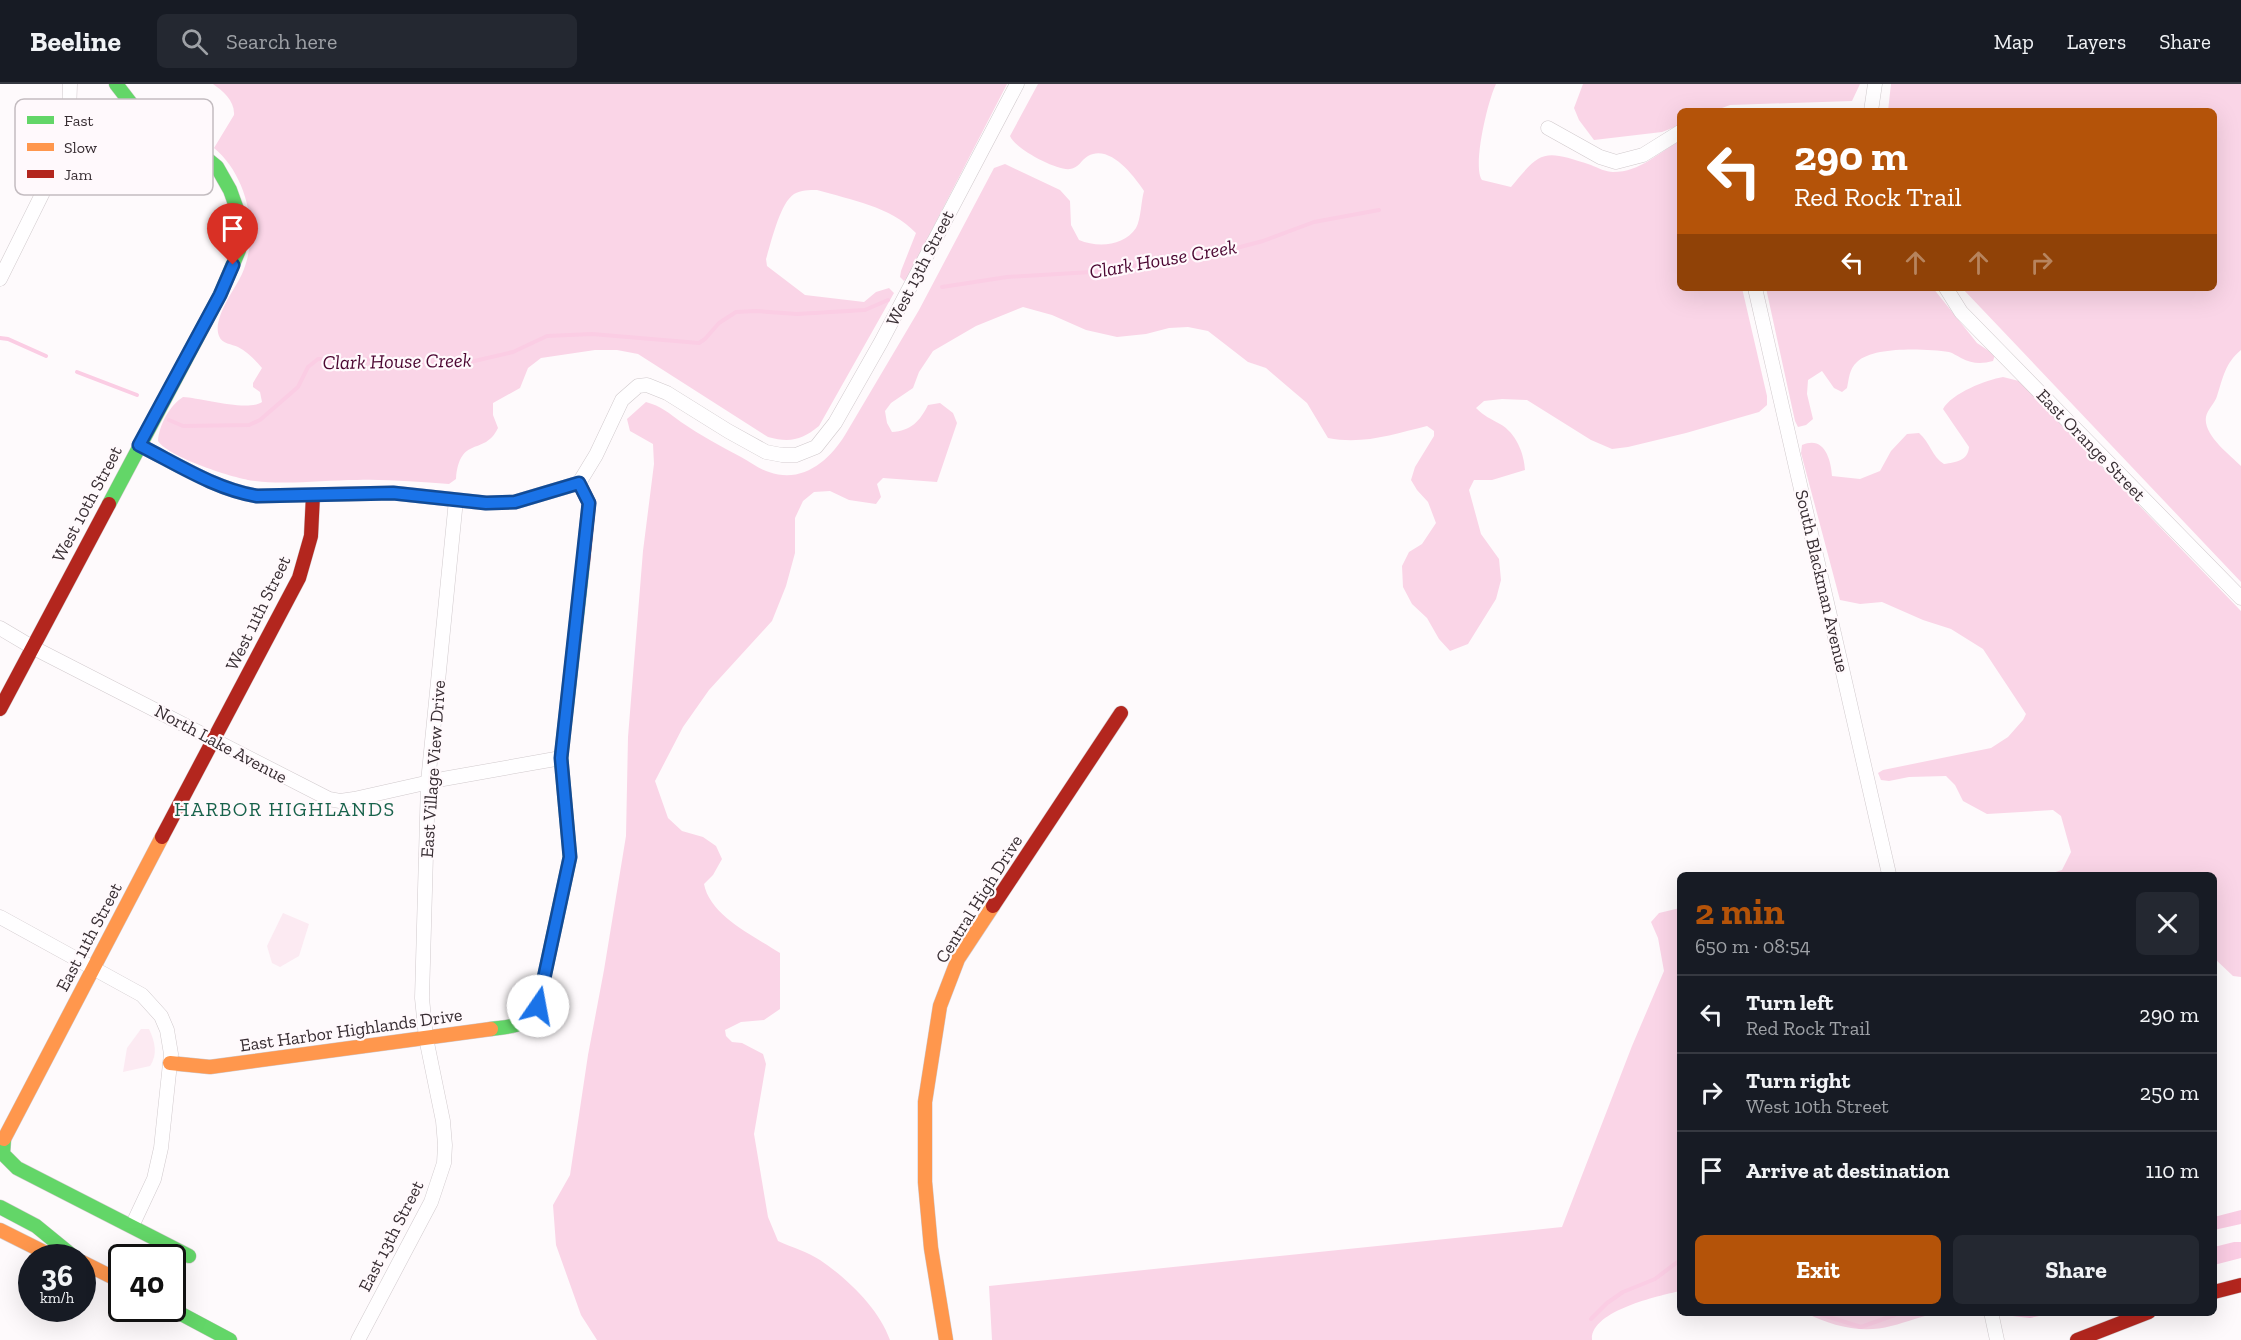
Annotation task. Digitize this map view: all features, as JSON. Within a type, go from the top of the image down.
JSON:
[{"type":"main road","name":"West 10th Street","points":[[116,84],[128,99]]},
{"type":"main road","name":"West 10th Street","points":[[0,709],[220,295],[239,250],[239,215],[230,190],[213,164]]},
{"type":"main road","points":[[561,758],[589,503],[579,483]]},
{"type":"main road","name":"West 11th Street","points":[[213,740],[299,578],[311,536],[313,495]]},
{"type":"main road","name":"Central High Drive","points":[[946,1340],[931,1248],[925,1182],[925,1101],[940,1006],[958,959],[1120,713]]},
{"type":"main road","name":"East 11th Street","points":[[132,1226],[17,1168],[3,1154],[4,1139],[213,740]]},
{"type":"main road","name":"East Harbor Highlands Drive","points":[[170,1063],[210,1067],[519,1025],[533,1017],[538,1006],[570,857],[561,758]]},
{"type":"main road","points":[[0,1207],[36,1226],[58,1244]]},
{"type":"main road","points":[[132,1226],[189,1256]]},
{"type":"main road","points":[[0,1230],[28,1244]]},
{"type":"main road","points":[[2217,1292],[2241,1285]]},
{"type":"main road","points":[[2077,1340],[2139,1316]]},
{"type":"main road","points":[[186,1317],[230,1340]]},
{"type":"street","points":[[70,84],[70,99]]},
{"type":"street","name":"West 13th Street","points":[[579,483],[596,455],[622,400],[638,386],[647,386],[667,393],[766,452],[782,455],[796,454],[816,447],[835,423],[881,342],[1017,84]]},
{"type":"street","points":[[1871,108],[1875,84]]},
{"type":"street","points":[[1548,128],[1600,157],[1616,162],[1643,156],[1677,134]]},
{"type":"street","points":[[0,279],[42,195]]},
{"type":"street","name":"South Blackman Avenue","points":[[1756,291],[1890,872]]},
{"type":"street","name":"East Orange Street","points":[[1948,291],[1961,312],[2241,598]]},
{"type":"street","points":[[139,445],[236,492],[257,496],[393,493],[486,503],[515,502],[579,483]]},
{"type":"street","name":"East Village View Drive","points":[[426,1038],[422,998],[428,782],[456,500]]},
{"type":"street","name":"North Lake Avenue","points":[[0,628],[32,647],[329,799],[340,801],[354,799],[428,782],[561,758]]},
{"type":"street","points":[[0,917],[145,999],[161,1016],[167,1029],[170,1063],[158,1163],[147,1196],[132,1226]]},
{"type":"street","name":"East 13th Street","points":[[358,1340],[431,1202],[442,1170],[444,1131],[426,1038]]},
{"type":"street","points":[[1991,1316],[1997,1340]]},
{"type":"shaded area","points":[[213,84],[1007,84],[904,281],[900,277],[901,271],[916,233],[894,216],[870,205],[817,190],[805,190],[794,194],[784,206],[766,259],[767,266],[805,295],[864,302],[876,292],[889,288],[894,293],[819,426],[813,431],[789,440],[768,437],[638,354],[617,350],[595,350],[541,358],[528,368],[520,388],[493,403],[493,415],[498,428],[486,442],[462,456],[456,479],[449,484],[380,480],[255,481],[218,472],[188,460],[175,454],[158,441],[160,428],[166,416],[183,397],[246,406],[262,402],[260,392],[253,387],[253,383],[262,368],[245,351],[222,341],[219,336],[221,313],[242,274],[247,258],[250,223],[243,189],[226,160],[214,148],[234,115],[234,110],[224,93]]},
{"type":"shaded area","points":[[1038,84],[1496,84],[1482,133],[1479,173],[1482,180],[1511,187],[1530,165],[1538,159],[1553,155],[1608,171],[1623,171],[1648,161],[1677,143],[1677,291],[1743,291],[1767,396],[1767,405],[1759,412],[1686,433],[1612,449],[1591,440],[1527,400],[1484,401],[1476,408],[1506,428],[1515,438],[1521,450],[1525,470],[1492,480],[1474,480],[1469,490],[1481,534],[1499,559],[1501,580],[1496,599],[1468,644],[1450,651],[1439,639],[1427,618],[1412,604],[1403,587],[1402,566],[1409,552],[1422,544],[1436,523],[1428,502],[1411,480],[1415,467],[1434,436],[1434,431],[1427,426],[1366,439],[1328,438],[1307,403],[1266,368],[1248,362],[1208,331],[1188,327],[1117,337],[1086,330],[1052,315],[1023,307],[976,326],[933,351],[919,372],[913,388],[891,403],[885,411],[887,423],[892,432],[905,430],[914,424],[928,405],[940,403],[953,413],[957,423],[937,482],[883,478],[877,484],[881,497],[876,504],[849,500],[830,491],[814,492],[803,501],[795,518],[795,553],[786,586],[772,621],[709,690],[683,727],[655,781],[668,818],[682,831],[703,837],[716,846],[722,859],[713,875],[704,884],[715,906],[734,924],[780,953],[780,1009],[764,1020],[741,1022],[725,1030],[726,1036],[732,1042],[742,1043],[763,1054],[766,1064],[754,1134],[768,1217],[778,1241],[815,1257],[841,1276],[870,1306],[890,1340],[597,1340],[581,1315],[556,1245],[553,1205],[570,1175],[626,836],[628,737],[643,551],[654,464],[653,444],[630,431],[627,419],[646,402],[661,408],[688,427],[762,469],[781,475],[803,472],[823,461],[845,435],[919,310],[994,168],[1005,164],[1060,190],[1070,201],[1071,225],[1079,240],[1086,243],[1118,242],[1125,239],[1136,228],[1144,191],[1120,163],[1105,154],[1096,153],[1088,156],[1078,166],[1064,169],[1028,153],[1010,136]]},
{"type":"shaded area","points":[[1583,84],[1860,84],[1852,101],[1677,108],[1677,126],[1662,132],[1594,140],[1579,120],[1574,108]]},
{"type":"shaded area","points":[[1891,84],[2241,84],[2241,350],[2228,366],[2216,399],[2206,417],[2206,424],[2213,438],[2241,466],[2241,582],[1965,291],[2217,291],[2217,108],[1888,108]]},
{"type":"shaded area","points":[[1767,291],[1935,291],[1977,343],[1995,355],[1993,361],[1981,363],[1969,361],[1950,352],[1901,350],[1875,353],[1854,365],[1847,388],[1842,392],[1834,388],[1822,371],[1808,380],[1807,394],[1813,419],[1806,425],[1798,427]]},
{"type":"shaded area","points":[[2003,377],[2019,381],[2241,611],[2241,977],[2233,976],[2217,961],[2217,872],[2056,872],[2062,870],[2071,852],[2061,816],[2053,810],[1987,814],[1963,801],[1955,785],[1946,776],[1909,777],[1889,781],[1881,780],[1878,773],[1883,770],[1991,748],[2008,737],[2026,714],[1983,649],[1951,629],[1923,620],[1882,602],[1860,604],[1840,600],[1801,453],[1802,445],[1816,443],[1825,450],[1832,476],[1860,479],[1880,471],[1891,451],[1907,434],[1919,433],[1944,464],[1957,461],[1964,458],[1969,447],[1943,409],[1947,403],[1961,393]]},
{"type":"shaded area","points":[[1677,909],[1677,1292],[1642,1301],[1613,1313],[1594,1330],[1592,1340],[992,1340],[989,1286],[1562,1227],[1632,1046],[1664,971],[1658,938],[1651,922],[1659,913]]},
{"type":"shaded area","points":[[283,913],[309,924],[299,956],[280,967],[272,963],[267,946]]},
{"type":"shaded area","points":[[141,1029],[149,1029],[153,1039],[155,1052],[150,1066],[123,1072],[127,1048]]},
{"type":"shaded area","points":[[2241,1210],[2241,1224],[2217,1229],[2217,1216]]},
{"type":"shaded area","points":[[2241,1242],[2241,1258],[2217,1264],[2217,1246]]},
{"type":"shaded area","points":[[1813,1316],[1925,1316],[1891,1326],[1869,1329],[1826,1322]]},
{"type":"waterway","name":"Clark House Creek","points":[[942,287],[1007,277],[1108,271],[1225,251],[1263,241],[1314,222],[1379,210]]},
{"type":"waterway","name":"Clark House Creek","points":[[169,420],[183,426],[249,425],[260,420],[298,387],[308,367],[318,359],[395,359],[416,365],[470,362],[513,352],[547,336],[592,334],[699,343],[719,323],[736,312],[797,314],[865,310],[888,300]]},
{"type":"waterway","name":"Clark House Creek","points":[[0,338],[8,339],[46,356]]},
{"type":"waterway","name":"Clark House Creek","points":[[77,372],[137,395]]},
{"type":"waterway","points":[[1591,1319],[1607,1303],[1623,1292],[1655,1279],[1677,1262]]},
{"type":"waterway","points":[[1826,1316],[1861,1327],[1892,1316]]},
{"type":"traffic: fast","points":[[116,84],[128,99]]},
{"type":"traffic: fast","points":[[109,504],[220,295],[239,250],[239,215],[230,190],[213,164]]},
{"type":"traffic: fast","points":[[491,1029],[524,1022],[538,1006],[570,857],[561,758],[583,562]]},
{"type":"traffic: fast","points":[[4,1139],[3,1154],[17,1168],[189,1256]]},
{"type":"traffic: fast","points":[[0,1207],[36,1226],[58,1244]]},
{"type":"traffic: fast","points":[[186,1317],[230,1340]]},
{"type":"traffic: slow","points":[[4,1139],[162,837]]},
{"type":"traffic: slow","points":[[946,1340],[931,1248],[925,1182],[925,1102],[940,1006],[958,959],[993,906]]},
{"type":"traffic: slow","points":[[170,1063],[210,1067],[491,1029]]},
{"type":"traffic: slow","points":[[0,1230],[28,1244]]},
{"type":"traffic: slow","points":[[96,1269],[108,1275]]},
{"type":"traffic: jam","points":[[579,483],[589,503],[583,562]]},
{"type":"traffic: jam","points":[[162,837],[299,578],[311,536],[313,495]]},
{"type":"traffic: jam","points":[[0,709],[109,504]]},
{"type":"traffic: jam","points":[[993,906],[1121,713]]},
{"type":"traffic: jam","points":[[2217,1291],[2241,1285]]},
{"type":"traffic: jam","points":[[2077,1340],[2139,1316]]},
{"type":"district","name":"HARBOR HIGHLANDS","points":[[285,809]]},
{"type":"route","points":[[233,265],[220,295],[139,445],[208,481],[236,492],[257,496],[393,493],[486,503],[515,502],[579,483],[589,503],[561,758],[570,857],[538,1006]]}]
